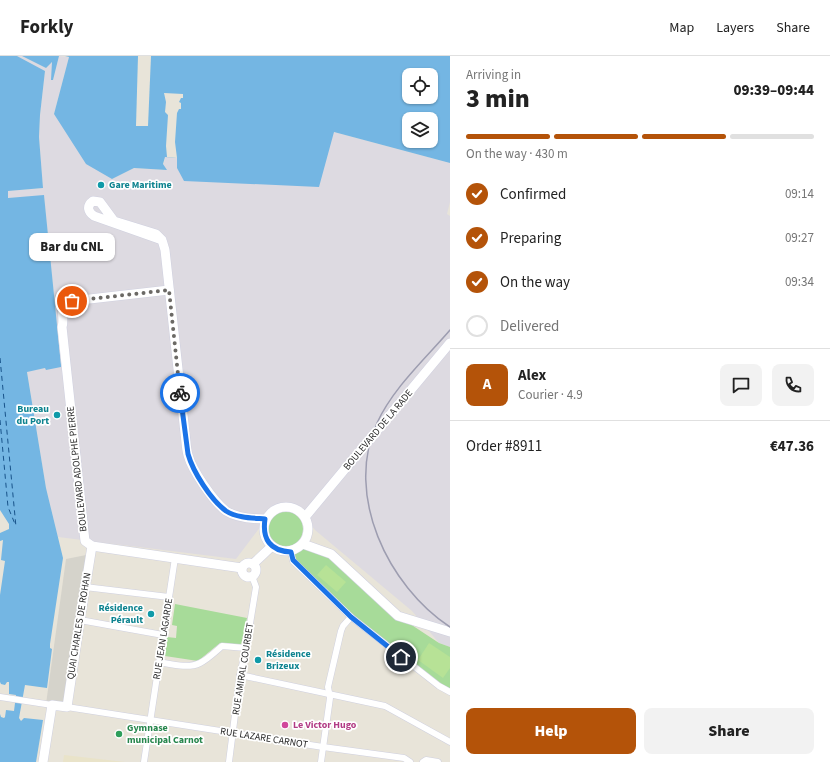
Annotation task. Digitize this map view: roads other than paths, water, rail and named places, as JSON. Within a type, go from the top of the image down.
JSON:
[{"type":"street","points":[[162,240],[94,216],[90,213],[88,208],[93,201],[100,202],[114,221],[156,234],[162,240],[165,250],[185,433],[190,462],[201,481],[226,511],[243,517],[265,519]]},
{"type":"street","name":"BOULEVARD ADOLPHE PIERRE","points":[[169,290],[72,301],[67,302],[62,310],[62,327],[83,534],[85,541],[92,546],[242,568]]},
{"type":"street","name":"BOULEVARD DE LA RADE","points":[[305,517],[450,344]]},
{"type":"street","points":[[282,506],[292,507],[298,510],[305,517],[309,530],[306,540],[291,552],[280,550],[272,546],[267,540],[264,532],[265,519],[273,510],[282,506]]},
{"type":"street","points":[[302,544],[331,554],[398,616],[450,632]]},
{"type":"street","name":"QUAI CHARLES DE ROHAN","points":[[67,707],[92,546]]},
{"type":"street","points":[[253,564],[272,546]]},
{"type":"street","points":[[291,552],[293,560],[351,617],[439,686],[450,692]]},
{"type":"street","name":"RUE JEAN LAGARDE","points":[[144,762],[175,558]]},
{"type":"street","points":[[247,563],[253,564],[256,570],[252,576],[248,577],[244,575],[242,568],[247,563]]},
{"type":"street","name":"RUE AMIRAL COURBET","points":[[229,762],[240,675],[256,587],[252,576]]},
{"type":"street","points":[[85,587],[169,598]]},
{"type":"street","points":[[321,762],[330,698],[328,687],[341,631],[343,626],[351,617]]},
{"type":"street","points":[[80,620],[163,635]]},
{"type":"street","points":[[159,662],[183,666],[196,665],[201,663],[222,646],[246,648]]},
{"type":"street","points":[[240,675],[385,706],[450,742]]},
{"type":"street","points":[[0,697],[49,705],[43,762]]},
{"type":"street","name":"RUE LAZARE CARNOT","points":[[49,705],[404,758],[410,762]]},
{"type":"street","points":[[423,762],[426,760],[438,762]]},
{"type":"water","points":[[0,56],[17,56],[45,71],[39,137],[43,188],[8,191],[8,198],[44,195],[61,365],[61,367],[46,370],[45,368],[27,372],[46,488],[63,558],[50,644],[50,648],[52,649],[47,688],[25,685],[19,718],[21,721],[24,718],[43,720],[36,762],[0,762],[0,714],[1,717],[4,718],[6,710],[14,711],[16,695],[9,694],[9,682],[5,685],[1,684],[0,682],[0,595],[5,561],[1,560],[3,540],[0,541],[0,533],[9,529],[9,524],[0,510]]},
{"type":"water","points":[[22,56],[59,56],[53,80],[51,80],[52,62],[46,68]]},
{"type":"water","points":[[65,56],[450,56],[450,163],[334,132],[319,187],[184,181],[177,168],[177,158],[165,157],[163,164],[167,170],[134,168],[112,179],[86,164],[54,114],[69,57]]},
{"type":"railway","points":[[450,330],[401,386],[384,410],[377,423],[368,451],[366,479],[369,508],[378,537],[391,563],[408,588],[428,609],[450,627]]},
{"type":"place","name":"Gare Maritime","points":[[101,185]]},
{"type":"place","name":"Bar du CNL","points":[[72,301]]},
{"type":"place","name":"Bureau du Port","points":[[57,415]]},
{"type":"place","name":"Résidence Pérault","points":[[151,614]]},
{"type":"place","name":"Résidence Brizeux","points":[[258,660]]},
{"type":"place","name":"Le Victor Hugo","points":[[285,725]]},
{"type":"place","name":"Gymnase municipal Carnot","points":[[119,734]]}]
